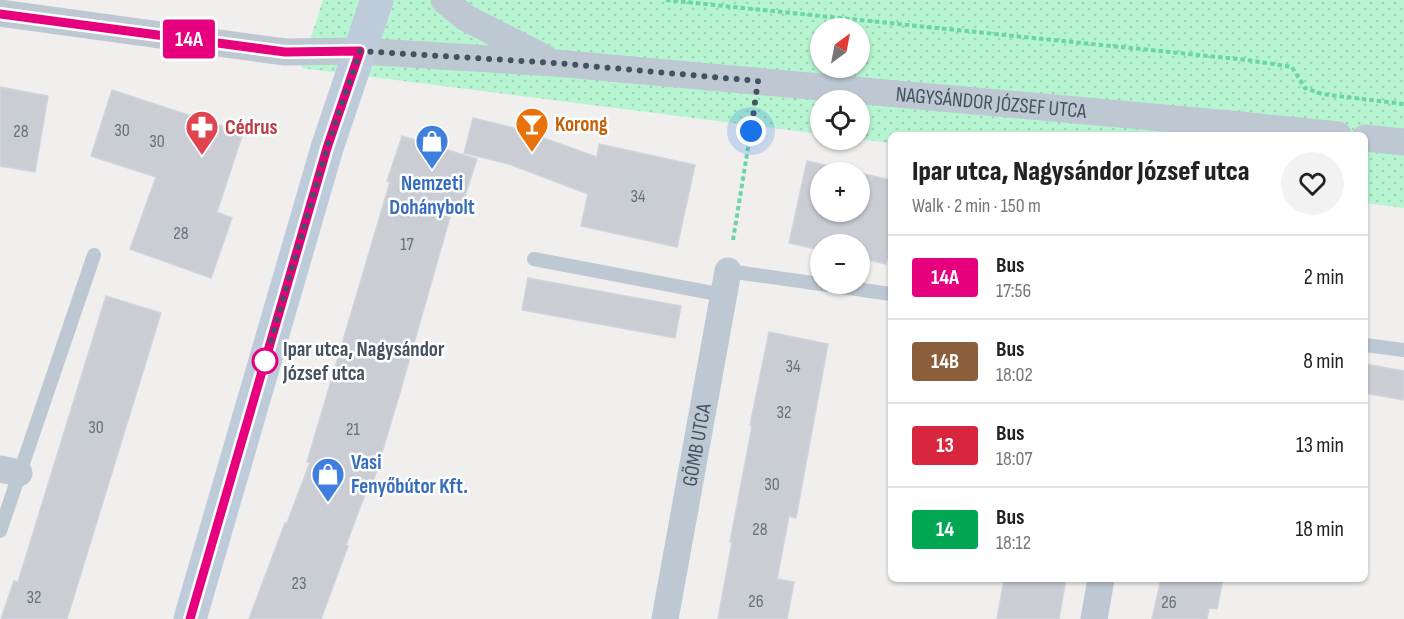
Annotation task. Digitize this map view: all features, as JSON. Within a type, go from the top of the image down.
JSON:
[{"type":"street","points":[[190,619],[327,148],[377,0]]},
{"type":"street","points":[[444,0],[466,18],[555,63]]},
{"type":"street","name":"NAGYSÁNDOR JÓZSEF UTCA","points":[[0,14],[285,52],[360,51],[555,63],[1309,132]]},
{"type":"street","points":[[1368,138],[1404,142]]},
{"type":"street","name":"GÖMB UTCA","points":[[665,619],[725,283]]},
{"type":"street","points":[[1094,619],[1100,582]]},
{"type":"lane","points":[[0,531],[10,471],[94,255]]},
{"type":"lane","points":[[534,259],[725,283],[888,294]]},
{"type":"lane","points":[[1368,345],[1404,350]]},
{"type":"path","points":[[666,0],[1269,63],[1292,67],[1305,88],[1322,94],[1404,104]]},
{"type":"path","points":[[725,283],[758,81]]},
{"type":"green space","points":[[323,0],[1404,0],[1404,208],[1368,203],[1368,132],[888,132],[888,143],[870,140],[870,90],[810,90],[810,133],[301,68]]},
{"type":"building","points":[[0,87],[48,96],[35,172],[0,166]]},
{"type":"building","points":[[112,90],[243,133],[217,212],[232,218],[211,278],[130,249],[156,177],[91,156]]},
{"type":"building","points":[[473,118],[518,129],[597,157],[599,144],[695,165],[677,247],[581,226],[588,194],[509,164],[464,153]]},
{"type":"building","points":[[402,136],[477,159],[462,205],[454,203],[373,482],[370,481],[321,619],[249,619],[310,462],[307,462],[390,182],[387,181]]},
{"type":"building","points":[[807,161],[812,162],[810,222],[870,222],[870,175],[888,179],[886,264],[870,260],[870,234],[810,234],[810,248],[789,243]]},
{"type":"building","points":[[528,278],[681,306],[675,338],[522,310]]},
{"type":"building","points":[[106,296],[161,313],[67,619],[1,619],[14,581],[18,582]]},
{"type":"building","points":[[769,332],[828,344],[796,518],[789,516],[777,579],[794,582],[787,619],[718,619],[752,426],[750,425]]},
{"type":"building","points":[[1368,365],[1404,371],[1404,400],[1368,394]]},
{"type":"building","points":[[1003,582],[1065,582],[1059,619],[997,619]]},
{"type":"building","points":[[1160,582],[1222,582],[1217,609],[1209,608],[1207,619],[1152,619]]},
{"type":"bus line","name":"14A","points":[[0,14],[285,52],[360,51],[327,148],[190,619]]},
{"type":"place","name":"Korong","points":[[532,153]]},
{"type":"place","name":"Cédrus","points":[[202,156]]},
{"type":"place","name":"Nemzeti Dohánybolt","points":[[432,170]]},
{"type":"place","name":"Ipar utca, Nagysándor József utca","points":[[265,361]]},
{"type":"place","name":"Vasi Fenyőbútor Kft.","points":[[328,503]]},
{"type":"route","points":[[265,361],[327,148],[360,51],[555,63],[758,81],[751,131]]}]
